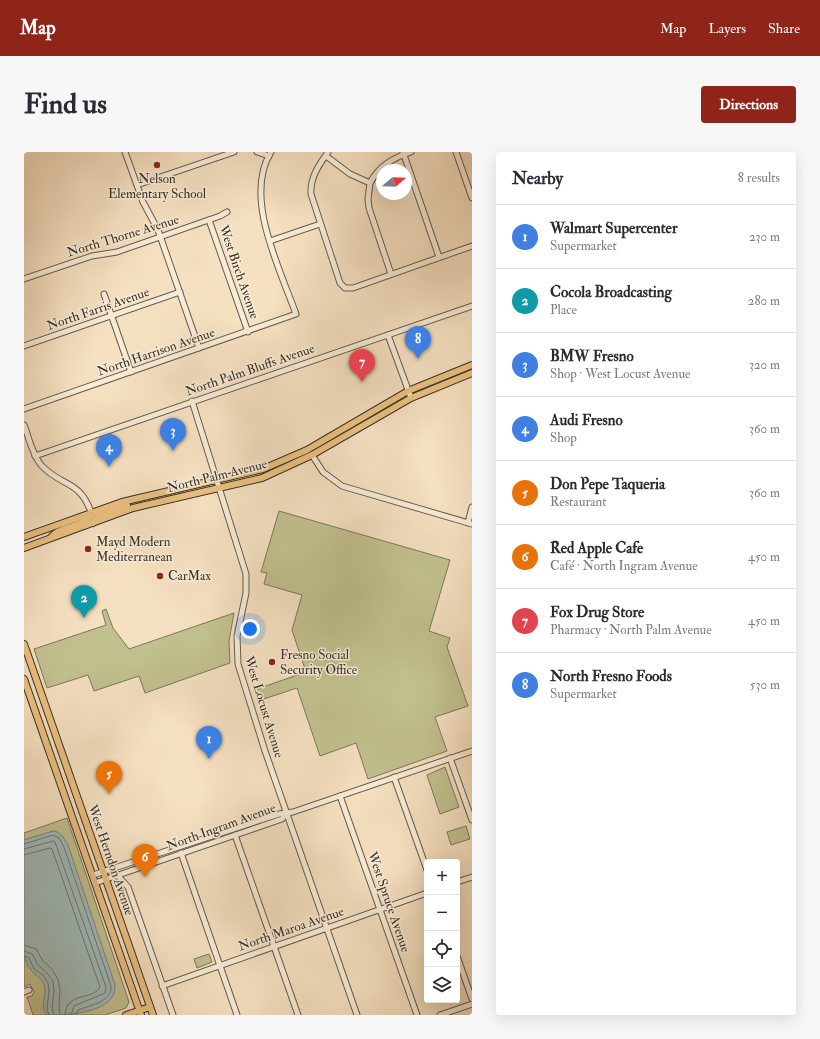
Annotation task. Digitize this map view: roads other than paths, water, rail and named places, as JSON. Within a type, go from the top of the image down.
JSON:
[{"type":"main road","name":"North Palm Avenue","points":[[24,537],[91,512],[136,498],[218,481],[263,469],[286,460],[408,391],[472,365]]},
{"type":"main road","name":"North Palm Avenue","points":[[24,548],[133,508],[262,478],[312,455],[411,398],[472,373]]},
{"type":"main road","points":[[312,455],[313,450],[342,433],[355,421]]},
{"type":"main road","points":[[93,523],[98,515],[132,503],[136,498]]},
{"type":"main road","points":[[49,539],[58,531],[86,520],[90,517],[91,512]]},
{"type":"main road","name":"West Herndon Avenue","points":[[24,644],[153,1015]]},
{"type":"main road","name":"West Herndon Avenue","points":[[24,679],[140,1013]]},
{"type":"main road","points":[[126,1015],[140,1013],[150,1007]]},
{"type":"street","points":[[125,152],[137,185],[161,237],[200,348]]},
{"type":"street","points":[[137,185],[234,152]]},
{"type":"street","points":[[257,152],[270,154],[261,178],[260,197],[263,219],[270,241],[320,224]]},
{"type":"street","points":[[391,274],[369,208],[368,199],[370,184],[382,166],[403,153],[411,152]]},
{"type":"street","points":[[456,152],[472,198]]},
{"type":"street","points":[[403,153],[439,257]]},
{"type":"street","points":[[370,184],[350,174],[327,154],[315,172],[310,187],[312,200],[340,282],[345,288],[353,288],[472,246]]},
{"type":"street","name":"North Thorne Avenue","points":[[24,280],[92,256],[117,252],[209,220],[227,212]]},
{"type":"street","name":"West Birch Avenue","points":[[209,220],[248,332]]},
{"type":"street","name":"North Harrison Avenue","points":[[24,409],[296,314],[270,241]]},
{"type":"street","name":"North Farris Avenue","points":[[24,346],[180,292]]},
{"type":"street","points":[[104,294],[131,372]]},
{"type":"street","name":"North Palm Bluffs Avenue","points":[[35,456],[472,306]]},
{"type":"street","points":[[388,335],[411,398]]},
{"type":"street","name":"West Locust Avenue","points":[[192,401],[246,574],[246,593],[237,636],[238,664],[286,814],[357,1015]]},
{"type":"street","points":[[24,425],[35,456],[46,470],[83,494],[91,512]]},
{"type":"street","points":[[312,455],[323,472],[342,486],[470,523],[472,507]]},
{"type":"street","name":"North Ingram Avenue","points":[[93,875],[279,814],[286,814],[472,751]]},
{"type":"street","points":[[450,758],[472,820]]},
{"type":"street","points":[[394,777],[424,862]]},
{"type":"street","name":"West Spruce Avenue","points":[[340,796],[417,1015]]},
{"type":"street","name":"North Ingram Avenue","points":[[95,883],[282,819],[286,814]]},
{"type":"street","points":[[235,835],[298,1015]]},
{"type":"street","points":[[158,861],[163,856],[188,848],[191,842]]},
{"type":"street","points":[[181,853],[237,1015]]},
{"type":"street","name":"West Herndon Avenue","points":[[130,871],[127,876],[128,887],[173,1015]]},
{"type":"street","name":"West Herndon Avenue","points":[[117,875],[128,887]]},
{"type":"street","points":[[460,881],[472,877]]},
{"type":"street","name":"North Maroa Avenue","points":[[162,986],[424,894]]},
{"type":"street","points":[[460,965],[472,999]]},
{"type":"street","points":[[440,1015],[472,1004]]},
{"type":"water","points":[[53,831],[60,834],[68,845],[115,985],[114,994],[108,1002],[100,1007],[79,1013],[48,1015],[45,1012],[43,1005],[45,992],[44,984],[30,968],[24,955],[24,840]]},
{"type":"place","name":"Nelson Elementary School","points":[[157,165]]},
{"type":"place","name":"North Fresno Foods","points":[[418,359]]},
{"type":"place","name":"Fox Drug Store","points":[[362,382]]},
{"type":"place","name":"BMW Fresno","points":[[173,451]]},
{"type":"place","name":"Audi Fresno","points":[[109,467]]},
{"type":"place","name":"Mayd Modern Mediterranean","points":[[88,549]]},
{"type":"place","name":"CarMax","points":[[160,576]]},
{"type":"place","name":"Cocola Broadcasting","points":[[84,618]]},
{"type":"place","name":"Fresno Social Security Office","points":[[272,662]]},
{"type":"place","name":"Walmart Supercenter","points":[[209,759]]},
{"type":"place","name":"Don Pepe Taqueria","points":[[109,794]]},
{"type":"place","name":"Red Apple Cafe","points":[[145,877]]}]
